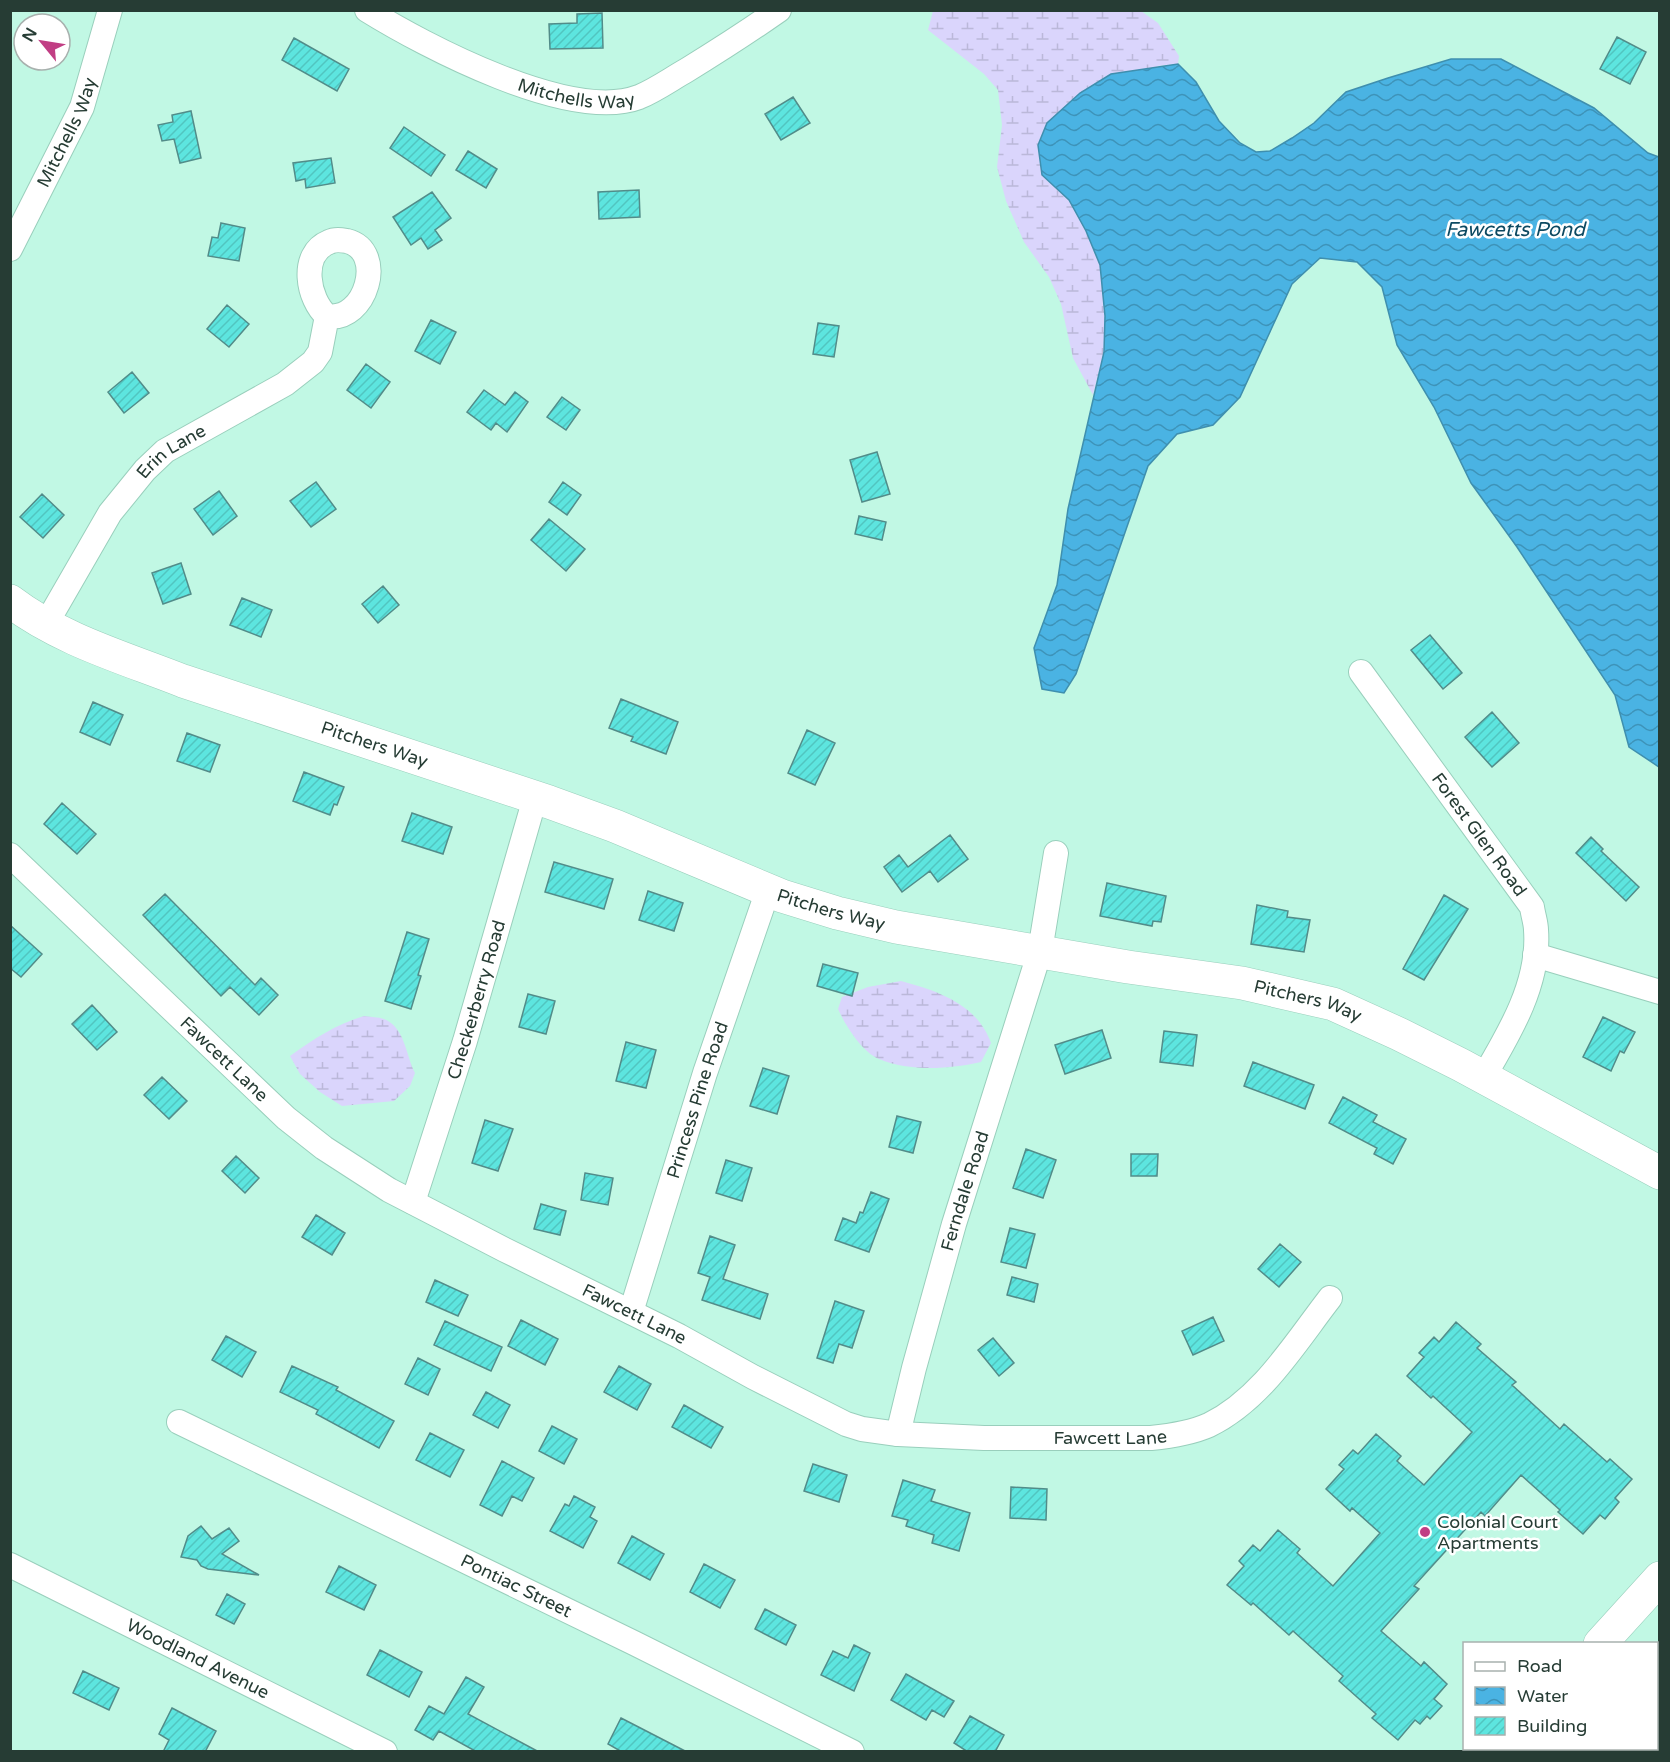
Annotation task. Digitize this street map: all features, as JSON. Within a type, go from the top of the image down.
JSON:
[{"type":"main road","name":"Pitchers Way","points":[[10,601],[46,624],[95,647],[183,681],[615,826],[768,890],[816,907],[860,919],[1040,951],[1242,983],[1333,1004],[1399,1034],[1659,1173]]},
{"type":"main road","points":[[1602,1642],[1659,1578]]},
{"type":"street","name":"Mitchells Way","points":[[367,10],[413,37],[504,78],[554,95],[587,101],[624,101],[638,97],[659,87],[723,48],[779,10]]},
{"type":"street","name":"Mitchells Way","points":[[10,249],[82,107],[105,12]]},
{"type":"street","name":"Erin Lane","points":[[46,624],[110,513],[145,470],[165,451],[285,384],[308,366],[320,352],[327,316]]},
{"type":"street","name":"Forest Glen Road","points":[[1361,672],[1532,907],[1536,930],[1531,977],[1507,1039],[1483,1078]]},
{"type":"street","name":"Checkerberry Road","points":[[413,1202],[465,1041],[535,798]]},
{"type":"street","points":[[1040,951],[1056,853]]},
{"type":"street","name":"Fawcett Lane","points":[[10,855],[286,1118],[324,1148],[390,1190],[846,1424],[862,1429],[898,1434],[984,1438],[1175,1436],[1210,1424],[1230,1412],[1258,1388],[1330,1298]]},
{"type":"street","name":"Princess Pine Road","points":[[631,1312],[705,1073],[768,890]]},
{"type":"street","name":"Ferndale Road","points":[[898,1434],[954,1224],[1040,951]]},
{"type":"street","points":[[1535,955],[1659,992]]},
{"type":"street","name":"Pontiac Street","points":[[179,1422],[634,1643],[852,1752]]},
{"type":"street","name":"Woodland Avenue","points":[[10,1565],[385,1752]]},
{"type":"green space","points":[[933,11],[1141,11],[1158,23],[1179,56],[1178,64],[1158,66],[1042,175],[1069,200],[1086,231],[1100,265],[1105,316],[1104,352],[1093,395],[1073,358],[1061,304],[1049,277],[1024,242],[1006,201],[997,167],[1002,125],[998,90],[984,74],[928,30]]},
{"type":"green space","points":[[901,981],[929,989],[955,1001],[976,1018],[991,1043],[981,1062],[943,1068],[917,1068],[879,1059],[860,1044],[838,1009],[842,997],[868,987]]},
{"type":"green space","points":[[364,1016],[384,1019],[396,1028],[401,1035],[415,1073],[410,1086],[394,1101],[342,1106],[320,1092],[300,1074],[290,1056],[326,1033]]},
{"type":"water","name":"Fawcetts Pond","points":[[1451,59],[1501,59],[1594,108],[1648,153],[1659,157],[1659,767],[1629,747],[1615,695],[1517,547],[1471,483],[1434,407],[1397,345],[1382,287],[1357,262],[1320,258],[1292,284],[1240,397],[1213,425],[1177,434],[1148,466],[1076,674],[1064,693],[1042,689],[1034,648],[1057,585],[1068,509],[1104,352],[1105,316],[1100,265],[1086,231],[1069,200],[1042,175],[1038,145],[1047,123],[1080,93],[1111,74],[1178,64],[1196,82],[1219,121],[1240,143],[1256,152],[1270,151],[1314,123],[1346,92]]},
{"type":"building","points":[[602,13],[603,48],[550,49],[549,24],[577,23],[577,14]]},
{"type":"building","points":[[1617,37],[1646,52],[1630,84],[1600,69]]},
{"type":"building","points":[[294,38],[349,69],[337,91],[282,60]]},
{"type":"building","points":[[793,97],[810,123],[781,140],[765,114]]},
{"type":"building","points":[[191,111],[201,158],[180,163],[174,139],[162,141],[158,125],[173,122],[172,115]]},
{"type":"building","points":[[404,127],[445,155],[431,176],[390,148]]},
{"type":"building","points":[[468,151],[497,169],[486,188],[456,170]]},
{"type":"building","points":[[331,158],[335,183],[306,188],[305,179],[296,181],[293,163]]},
{"type":"building","points":[[639,190],[640,217],[599,219],[598,192]]},
{"type":"building","points":[[432,192],[451,218],[435,230],[442,240],[428,249],[421,238],[411,245],[393,217]]},
{"type":"building","points":[[221,223],[245,228],[239,261],[208,256],[212,237],[218,238]]},
{"type":"building","points":[[227,305],[249,324],[229,347],[207,329]]},
{"type":"building","points":[[431,320],[456,332],[440,364],[415,351]]},
{"type":"building","points":[[818,323],[839,326],[834,357],[813,354]]},
{"type":"building","points":[[366,364],[390,382],[371,408],[347,390]]},
{"type":"building","points":[[132,372],[149,393],[124,413],[108,392]]},
{"type":"building","points":[[484,390],[505,405],[515,392],[528,402],[507,432],[496,423],[491,430],[467,412]]},
{"type":"building","points":[[562,397],[580,410],[566,430],[547,417]]},
{"type":"building","points":[[877,452],[890,494],[862,502],[850,460]]},
{"type":"building","points":[[316,482],[336,509],[311,527],[290,501]]},
{"type":"building","points":[[563,482],[581,495],[567,515],[549,502]]},
{"type":"building","points":[[219,491],[237,516],[213,535],[194,509]]},
{"type":"building","points":[[42,494],[64,515],[43,538],[20,517]]},
{"type":"building","points":[[859,516],[886,522],[882,540],[855,534]]},
{"type":"building","points":[[549,519],[585,549],[566,571],[531,540]]},
{"type":"building","points":[[181,563],[191,594],[163,604],[152,573]]},
{"type":"building","points":[[383,586],[399,605],[378,623],[362,604]]},
{"type":"building","points":[[242,598],[272,610],[261,637],[230,625]]},
{"type":"building","points":[[1430,635],[1462,673],[1443,689],[1411,650]]},
{"type":"building","points":[[621,699],[678,722],[666,754],[631,741],[633,737],[609,728]]},
{"type":"building","points":[[93,702],[123,715],[110,745],[80,732]]},
{"type":"building","points":[[1492,712],[1519,743],[1492,767],[1465,737]]},
{"type":"building","points":[[807,730],[835,743],[815,785],[788,773]]},
{"type":"building","points":[[187,733],[220,745],[210,772],[177,761]]},
{"type":"building","points":[[304,772],[344,787],[330,815],[293,801]]},
{"type":"building","points":[[62,803],[96,834],[77,854],[44,824]]},
{"type":"building","points":[[412,813],[452,827],[443,854],[402,841]]},
{"type":"building","points":[[950,835],[968,859],[938,882],[930,871],[902,892],[884,867],[899,855],[908,867]]},
{"type":"building","points":[[1591,837],[1603,849],[1601,851],[1639,887],[1626,901],[1576,853]]},
{"type":"building","points":[[554,862],[613,879],[604,909],[545,892]]},
{"type":"building","points":[[1107,883],[1166,896],[1161,922],[1153,921],[1152,926],[1100,916]]},
{"type":"building","points":[[648,891],[683,903],[674,931],[639,920]]},
{"type":"building","points":[[165,894],[255,985],[261,978],[278,995],[259,1015],[230,987],[221,996],[143,915]]},
{"type":"building","points":[[1444,895],[1468,909],[1424,980],[1403,969]]},
{"type":"building","points":[[1257,905],[1288,911],[1287,917],[1310,920],[1304,952],[1251,944]]},
{"type":"building","points":[[10,925],[42,954],[21,977],[10,968]]},
{"type":"building","points":[[407,932],[429,939],[411,1009],[385,1001]]},
{"type":"building","points":[[823,964],[858,973],[852,996],[817,986]]},
{"type":"building","points":[[528,994],[555,1001],[546,1034],[519,1027]]},
{"type":"building","points":[[92,1005],[117,1032],[97,1050],[72,1024]]},
{"type":"building","points":[[1603,1017],[1635,1032],[1624,1053],[1620,1051],[1611,1071],[1583,1057]]},
{"type":"building","points":[[1102,1030],[1111,1058],[1065,1074],[1055,1045]]},
{"type":"building","points":[[1164,1031],[1197,1035],[1193,1066],[1160,1062]]},
{"type":"building","points":[[626,1042],[656,1050],[646,1088],[616,1081]]},
{"type":"building","points":[[1253,1062],[1314,1085],[1305,1109],[1244,1086]]},
{"type":"building","points":[[763,1068],[789,1076],[777,1114],[750,1106]]},
{"type":"building","points":[[162,1077],[187,1101],[169,1119],[144,1095]]},
{"type":"building","points":[[1343,1097],[1377,1115],[1373,1122],[1406,1139],[1393,1164],[1374,1154],[1377,1148],[1329,1123]]},
{"type":"building","points":[[897,1116],[921,1122],[913,1153],[889,1147]]},
{"type":"building","points":[[485,1120],[513,1129],[498,1171],[472,1163]]},
{"type":"building","points":[[1026,1149],[1056,1160],[1043,1198],[1013,1188]]},
{"type":"building","points":[[1131,1154],[1158,1154],[1157,1176],[1131,1176]]},
{"type":"building","points":[[236,1156],[259,1178],[245,1193],[222,1171]]},
{"type":"building","points":[[726,1160],[752,1168],[742,1201],[716,1193]]},
{"type":"building","points":[[585,1173],[613,1178],[608,1205],[581,1200]]},
{"type":"building","points":[[871,1192],[889,1199],[869,1252],[835,1240],[843,1218],[856,1223],[860,1212],[863,1213]]},
{"type":"building","points":[[541,1204],[566,1211],[560,1235],[534,1229]]},
{"type":"building","points":[[316,1215],[345,1233],[332,1255],[302,1237]]},
{"type":"building","points":[[1010,1228],[1035,1234],[1026,1268],[1001,1262]]},
{"type":"building","points":[[710,1236],[735,1245],[723,1279],[768,1294],[760,1319],[702,1300],[710,1277],[698,1273]]},
{"type":"building","points":[[1280,1244],[1301,1262],[1279,1287],[1258,1269]]},
{"type":"building","points":[[1012,1277],[1038,1284],[1034,1302],[1007,1295]]},
{"type":"building","points":[[435,1280],[468,1295],[458,1316],[426,1302]]},
{"type":"building","points":[[835,1301],[864,1311],[852,1348],[839,1344],[833,1363],[817,1358]]},
{"type":"building","points":[[1213,1317],[1224,1341],[1193,1355],[1182,1331]]},
{"type":"building","points":[[521,1320],[558,1339],[545,1365],[508,1346]]},
{"type":"building","points":[[445,1321],[502,1347],[491,1371],[434,1345]]},
{"type":"building","name":"Colonial Court Apartments","points":[[1456,1322],[1481,1344],[1477,1348],[1516,1382],[1512,1385],[1560,1429],[1564,1424],[1607,1462],[1610,1459],[1632,1479],[1615,1498],[1619,1502],[1605,1519],[1600,1515],[1583,1534],[1521,1475],[1485,1516],[1481,1512],[1414,1586],[1419,1589],[1381,1631],[1421,1666],[1424,1662],[1447,1684],[1434,1699],[1442,1706],[1430,1719],[1427,1716],[1420,1724],[1415,1720],[1398,1740],[1372,1718],[1376,1714],[1339,1681],[1343,1676],[1293,1631],[1289,1635],[1253,1603],[1251,1605],[1227,1585],[1244,1566],[1239,1561],[1253,1545],[1260,1551],[1278,1530],[1300,1549],[1297,1553],[1333,1586],[1380,1533],[1352,1508],[1350,1511],[1326,1489],[1344,1469],[1339,1465],[1353,1450],[1358,1454],[1376,1434],[1401,1456],[1397,1461],[1424,1485],[1472,1432],[1433,1396],[1431,1398],[1407,1376],[1424,1357],[1419,1353],[1434,1337],[1439,1342]]},
{"type":"building","points":[[226,1336],[256,1352],[242,1377],[212,1360]]},
{"type":"building","points":[[993,1338],[1014,1363],[999,1376],[978,1350]]},
{"type":"building","points":[[418,1358],[440,1369],[428,1395],[405,1384]]},
{"type":"building","points":[[292,1366],[338,1387],[336,1390],[394,1421],[379,1448],[316,1414],[318,1410],[280,1392]]},
{"type":"building","points":[[619,1366],[651,1384],[637,1410],[604,1392]]},
{"type":"building","points":[[486,1392],[510,1405],[498,1428],[473,1415]]},
{"type":"building","points":[[684,1405],[723,1427],[711,1448],[672,1427]]},
{"type":"building","points":[[552,1426],[577,1439],[564,1464],[539,1451]]},
{"type":"building","points":[[430,1433],[464,1450],[450,1477],[416,1460]]},
{"type":"building","points":[[502,1461],[534,1478],[522,1501],[512,1496],[502,1516],[480,1505]]},
{"type":"building","points":[[813,1464],[847,1475],[839,1502],[804,1491]]},
{"type":"building","points":[[903,1480],[935,1490],[931,1501],[970,1513],[959,1551],[932,1543],[934,1535],[906,1526],[908,1520],[892,1516]]},
{"type":"building","points":[[1011,1487],[1047,1489],[1046,1520],[1010,1518]]},
{"type":"building","points":[[574,1496],[595,1507],[590,1517],[597,1521],[583,1548],[550,1531],[565,1504],[569,1506]]},
{"type":"building","points":[[201,1526],[212,1539],[229,1528],[239,1541],[222,1554],[259,1575],[208,1569],[201,1566],[197,1560],[181,1557],[188,1536]]},
{"type":"building","points":[[632,1536],[664,1554],[650,1580],[618,1563]]},
{"type":"building","points":[[704,1564],[735,1580],[720,1608],[690,1592]]},
{"type":"building","points":[[339,1566],[376,1585],[364,1610],[326,1592]]},
{"type":"building","points":[[227,1594],[245,1604],[234,1624],[216,1615]]},
{"type":"building","points":[[765,1609],[796,1625],[786,1645],[755,1629]]},
{"type":"building","points":[[854,1645],[870,1653],[854,1691],[821,1675],[833,1651],[848,1658]]},
{"type":"building","points":[[380,1650],[422,1672],[409,1697],[367,1675]]},
{"type":"building","points":[[83,1671],[119,1688],[109,1710],[73,1693]]},
{"type":"building","points":[[906,1674],[954,1701],[944,1717],[932,1710],[926,1720],[891,1700]]},
{"type":"building","points":[[466,1677],[484,1687],[468,1714],[539,1752],[477,1752],[439,1731],[433,1740],[415,1730],[429,1706],[444,1714]]},
{"type":"building","points":[[172,1708],[216,1731],[205,1752],[163,1752],[169,1740],[159,1734]]},
{"type":"building","points":[[970,1716],[1004,1735],[995,1752],[968,1752],[954,1743]]},
{"type":"building","points":[[621,1718],[687,1752],[622,1752],[608,1744]]},
{"type":"place","name":"Colonial Court Apartments","points":[[1425,1532]]}]
